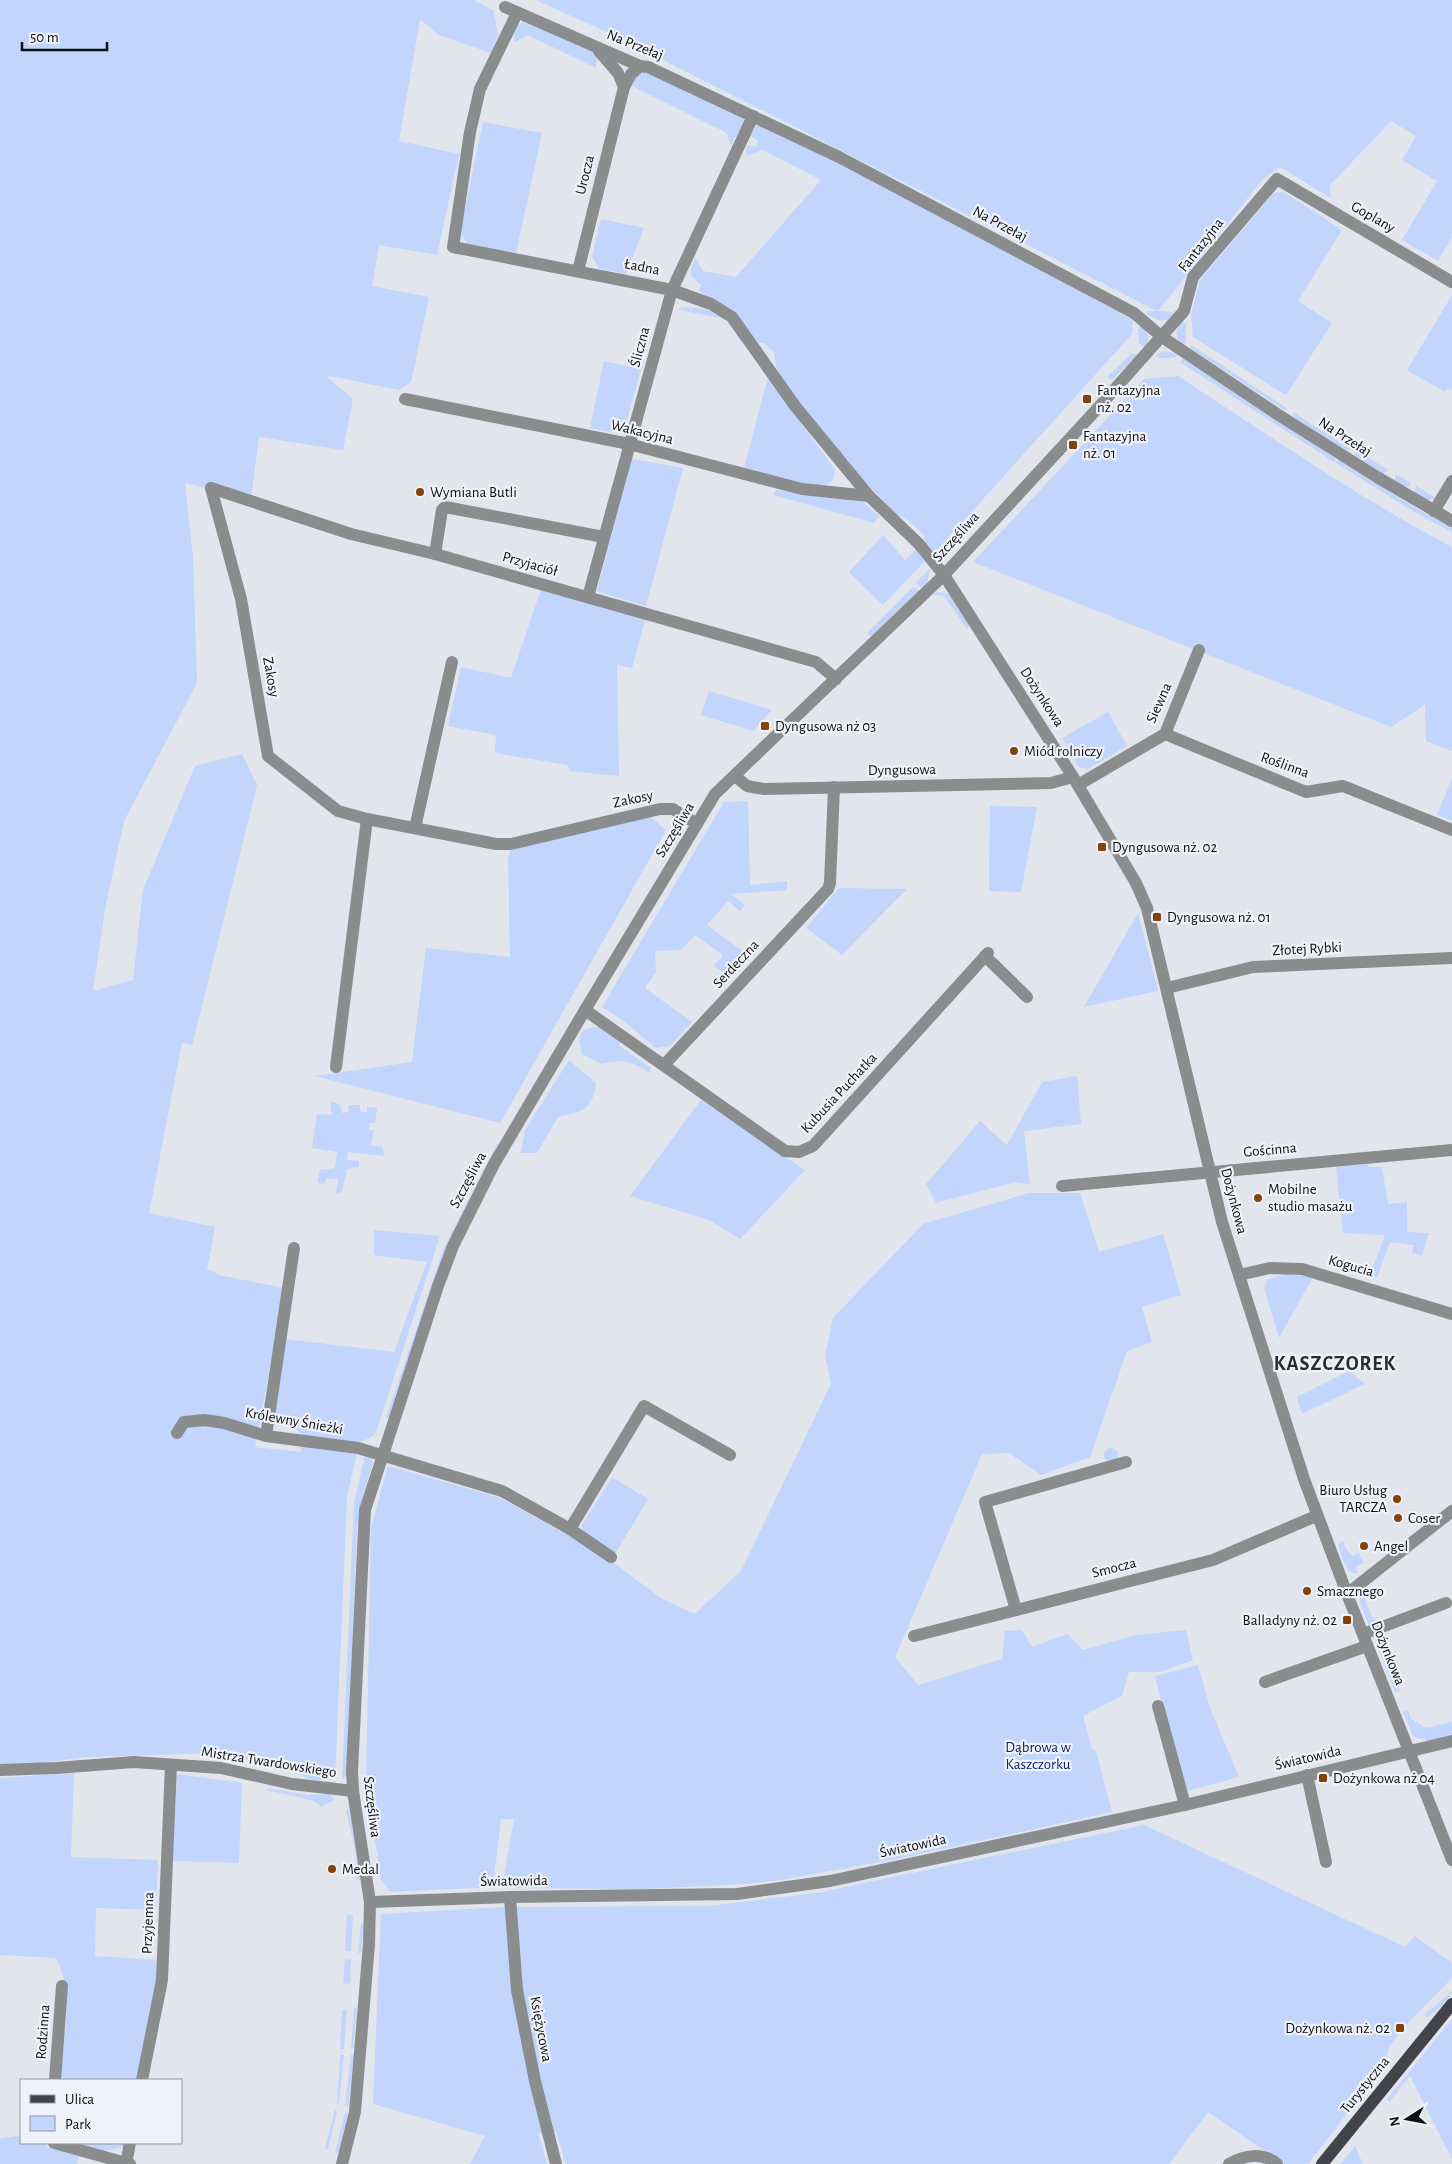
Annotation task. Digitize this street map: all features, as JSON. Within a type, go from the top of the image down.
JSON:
[{"type":"main road","name":"Turystyczna","points":[[1322,2164],[1452,2004]]},
{"type":"street","name":"Na Przełaj","points":[[504,7],[640,66],[648,67],[839,157],[1134,314],[1162,338],[1277,414],[1452,521]]},
{"type":"street","name":"Ładna","points":[[516,13],[480,89],[470,132],[453,247],[672,290],[711,304],[732,317],[795,406],[870,496],[919,544],[944,575]]},
{"type":"street","points":[[592,45],[610,62],[618,73],[624,87]]},
{"type":"street","name":"Urocza","points":[[578,271],[624,87],[631,74],[640,66]]},
{"type":"street","name":"Śliczna","points":[[588,597],[672,290],[753,116]]},
{"type":"street","name":"Fantazyjna","points":[[1162,338],[1184,311],[1193,277],[1277,179]]},
{"type":"street","name":"Goplany","points":[[1277,179],[1452,282]]},
{"type":"street","name":"Szczęśliwa","points":[[342,2164],[355,2112],[369,1944],[370,1902],[352,1791],[363,1526],[367,1502],[382,1455],[438,1286],[460,1231],[494,1164],[715,794],[944,575],[1162,338]]},
{"type":"street","name":"Wakacyjna","points":[[405,399],[629,444],[793,488],[870,496]]},
{"type":"street","points":[[1434,511],[1452,481]]},
{"type":"street","name":"Przyjaciół","points":[[211,488],[351,534],[435,554],[816,662],[836,679]]},
{"type":"street","name":"Zakosy","points":[[211,488],[241,598],[268,756],[338,811],[367,819],[496,844],[511,844],[660,808],[673,809],[697,824]]},
{"type":"street","points":[[435,554],[442,510],[445,507],[604,537]]},
{"type":"street","name":"Dożynkowa","points":[[944,575],[1076,781],[1141,893],[1167,988],[1222,1222],[1316,1516],[1452,1860]]},
{"type":"street","name":"Siewna","points":[[1076,781],[1165,734],[1199,650]]},
{"type":"street","points":[[415,828],[452,662]]},
{"type":"street","name":"Roślinna","points":[[1165,734],[1306,792],[1343,786],[1452,830]]},
{"type":"street","name":"Dyngusowa","points":[[735,776],[747,786],[760,789],[1076,781]]},
{"type":"street","name":"Serdeczna","points":[[664,1064],[828,889],[830,883],[834,787]]},
{"type":"street","points":[[336,1067],[367,819]]},
{"type":"street","name":"Kubusia Puchatka","points":[[664,1064],[785,1151],[795,1152],[813,1146],[986,955],[1027,998]]},
{"type":"street","name":"Złotej Rybki","points":[[1167,988],[1253,968],[1452,958]]},
{"type":"street","points":[[585,1010],[664,1064]]},
{"type":"street","name":"Gościnna","points":[[1062,1186],[1452,1150]]},
{"type":"street","points":[[266,1436],[294,1248]]},
{"type":"street","name":"Kogucia","points":[[1239,1275],[1270,1268],[1302,1269],[1452,1314]]},
{"type":"street","points":[[570,1529],[646,1402],[730,1455]]},
{"type":"street","name":"Królewny Śnieżki","points":[[177,1433],[184,1422],[205,1420],[266,1436],[358,1448],[382,1455]]},
{"type":"street","points":[[382,1455],[502,1491],[570,1529],[611,1557]]},
{"type":"street","points":[[1016,1610],[985,1502],[1126,1462]]},
{"type":"street","points":[[1347,1594],[1452,1511]]},
{"type":"street","name":"Smocza","points":[[914,1636],[1213,1560],[1316,1516]]},
{"type":"street","points":[[1265,1682],[1365,1640],[1446,1602]]},
{"type":"street","points":[[1158,1706],[1185,1805]]},
{"type":"street","name":"Światowida","points":[[370,1902],[510,1897],[737,1894],[830,1881],[1185,1805],[1452,1741]]},
{"type":"street","name":"Mistrza Twardowskiego","points":[[0,1770],[134,1762],[221,1768],[292,1784],[352,1791]]},
{"type":"street","name":"Przyjemna","points":[[142,2079],[162,1980],[171,1765]]},
{"type":"street","points":[[1306,1775],[1326,1862]]},
{"type":"street","name":"Księżycowa","points":[[510,1897],[518,1990],[535,2081],[556,2164]]},
{"type":"street","name":"Rodzinna","points":[[55,2079],[62,1986]]},
{"type":"street","points":[[58,2144],[128,2164],[130,2144]]},
{"type":"street","points":[[1229,2164],[1241,2158],[1255,2156],[1265,2157],[1277,2164]]},
{"type":"green space","points":[[0,0],[473,0],[493,10],[498,35],[491,53],[439,35],[420,19],[399,141],[459,154],[437,255],[379,245],[372,286],[429,297],[411,382],[399,390],[325,375],[353,399],[343,450],[259,437],[251,498],[185,483],[193,556],[197,683],[124,821],[105,909],[93,991],[133,980],[143,890],[195,766],[242,754],[257,785],[192,1045],[182,1042],[149,1213],[215,1227],[207,1270],[218,1275],[285,1288],[255,1447],[301,1452],[301,1445],[357,1453],[347,1496],[335,1777],[320,1781],[310,1779],[297,1771],[217,1753],[86,1757],[25,1765],[0,1765]]},
{"type":"green space","points":[[536,0],[1452,0],[1452,237],[1438,261],[1402,240],[1437,181],[1402,160],[1416,136],[1391,121],[1330,185],[1331,198],[1280,167],[1263,179],[1158,311],[1174,314],[1168,319],[1161,321],[1146,314],[1148,311],[1157,311],[622,39]]},
{"type":"green space","points":[[523,22],[591,49],[597,56],[596,68],[528,35],[514,42],[515,28]]},
{"type":"green space","points":[[646,71],[743,116],[745,123],[738,137],[734,137],[731,147],[727,133],[630,85],[638,72]]},
{"type":"green space","points":[[483,122],[542,133],[516,253],[468,244],[460,232]]},
{"type":"green space","points":[[760,125],[835,160],[1133,320],[1132,334],[938,549],[932,551],[926,545],[924,535],[909,521],[893,512],[847,462],[783,382],[776,366],[774,352],[764,343],[758,343],[734,312],[699,291],[701,285],[691,276],[695,257],[703,271],[736,277],[821,180],[762,150],[746,156],[747,145],[756,147],[758,141],[751,136],[755,126]]},
{"type":"green space","points":[[1284,192],[1342,230],[1298,301],[1332,323],[1286,395],[1193,337],[1191,314],[1200,280],[1274,193]]},
{"type":"green space","points":[[601,219],[644,228],[626,274],[598,268],[592,256]]},
{"type":"green space","points":[[1452,295],[1452,390],[1448,388],[1445,392],[1407,370]]},
{"type":"green space","points":[[682,307],[721,312],[732,322],[753,357],[725,319],[680,310],[673,314]]},
{"type":"green space","points":[[1183,322],[1186,324],[1186,342],[1183,345],[1178,339],[1177,331]]},
{"type":"green space","points":[[1140,324],[1148,335],[1146,348],[1139,344],[1138,330]]},
{"type":"green space","points":[[1191,345],[1288,409],[1284,410],[1190,348]]},
{"type":"green space","points":[[1165,351],[1177,354],[1175,358],[1159,358],[1155,355]]},
{"type":"green space","points":[[1131,354],[1138,356],[1111,380],[1108,376]]},
{"type":"green space","points":[[1183,358],[1336,459],[1334,462],[1180,362]]},
{"type":"green space","points":[[604,361],[641,369],[626,423],[612,432],[590,428]]},
{"type":"green space","points":[[1178,376],[1347,486],[1452,547],[1452,751],[1426,741],[1425,705],[1391,727],[973,562],[1144,379]]},
{"type":"green space","points":[[768,377],[835,470],[833,480],[819,490],[744,468]]},
{"type":"green space","points":[[1293,412],[1350,449],[1346,451],[1294,417]]},
{"type":"green space","points":[[1357,451],[1389,470],[1383,474],[1354,455]]},
{"type":"green space","points":[[632,459],[683,468],[646,606],[597,591]]},
{"type":"green space","points":[[1338,460],[1419,510],[1452,527],[1452,532],[1416,513],[1336,463]]},
{"type":"green space","points":[[1396,474],[1411,483],[1409,486],[1405,487],[1394,480]]},
{"type":"green space","points":[[1416,486],[1436,498],[1427,500],[1414,493]]},
{"type":"green space","points":[[777,490],[863,502],[879,516],[874,523],[773,495]]},
{"type":"green space","points":[[883,535],[905,560],[916,550],[925,561],[883,605],[849,572]]},
{"type":"green space","points":[[930,568],[927,584],[921,588],[916,583]]},
{"type":"green space","points":[[913,587],[919,591],[871,636],[867,633]]},
{"type":"green space","points":[[541,589],[645,620],[632,668],[617,665],[619,776],[570,771],[568,765],[495,753],[496,735],[448,726],[461,667],[511,678]]},
{"type":"green space","points":[[937,592],[947,593],[952,596],[970,624],[967,629],[944,596],[932,595]]},
{"type":"green space","points":[[709,691],[772,710],[753,731],[701,715]]},
{"type":"green space","points":[[1108,712],[1127,746],[1088,769],[1079,767],[1062,738]]},
{"type":"green space","points":[[1452,778],[1452,821],[1437,815]]},
{"type":"green space","points":[[748,801],[750,885],[787,881],[787,890],[731,894],[745,905],[740,911],[728,901],[707,925],[748,955],[729,977],[714,966],[723,955],[695,935],[681,950],[655,951],[656,972],[645,988],[692,1022],[670,1046],[656,1048],[621,1019],[602,1007],[724,802]]},
{"type":"green space","points":[[990,806],[1037,807],[1021,892],[989,891]]},
{"type":"green space","points":[[650,817],[666,830],[500,1123],[315,1076],[412,1062],[426,948],[510,957],[508,857],[511,850]]},
{"type":"green space","points":[[839,888],[907,889],[842,955],[806,928]]},
{"type":"green space","points":[[1138,913],[1158,991],[1084,1007]]},
{"type":"green space","points":[[599,1026],[620,1040],[620,1046],[651,1068],[650,1073],[627,1062],[616,1061],[602,1064],[582,1054],[579,1040],[583,1030]]},
{"type":"green space","points":[[569,1060],[596,1083],[592,1099],[589,1104],[579,1111],[558,1117],[537,1153],[521,1153],[525,1130]]},
{"type":"green space","points":[[1077,1076],[1081,1124],[1024,1131],[1030,1184],[1015,1182],[936,1203],[926,1184],[980,1121],[1007,1145],[1042,1082]]},
{"type":"green space","points":[[701,1100],[805,1170],[740,1239],[709,1220],[630,1196]]},
{"type":"green space","points":[[330,1101],[341,1105],[342,1113],[348,1112],[349,1105],[359,1105],[361,1112],[367,1112],[367,1107],[377,1108],[375,1123],[369,1123],[369,1130],[374,1130],[371,1145],[383,1147],[384,1156],[348,1152],[347,1160],[359,1161],[359,1167],[347,1169],[342,1192],[336,1193],[338,1179],[326,1178],[324,1184],[317,1183],[320,1170],[335,1168],[337,1152],[312,1148],[317,1114],[332,1115]]},
{"type":"green space","points":[[497,1144],[499,1145],[389,1419],[386,1418],[444,1248]]},
{"type":"green space","points":[[1368,1164],[1369,1167],[1382,1167],[1388,1204],[1407,1202],[1407,1232],[1429,1233],[1422,1255],[1412,1253],[1414,1245],[1390,1242],[1377,1278],[1370,1275],[1385,1235],[1343,1233],[1336,1167]]},
{"type":"green space","name":"Dąbrowa w Kaszczorku","points":[[1029,1193],[1080,1193],[1099,1252],[1163,1234],[1181,1295],[1142,1307],[1152,1342],[1127,1351],[1090,1457],[1041,1475],[1009,1453],[982,1454],[895,1657],[918,1685],[1002,1659],[1005,1631],[1022,1630],[1032,1647],[1067,1634],[1083,1650],[1136,1635],[1186,1630],[1193,1660],[1161,1672],[1129,1672],[1122,1696],[1083,1716],[1092,1749],[1096,1751],[1112,1812],[896,1859],[780,1880],[746,1884],[644,1889],[516,1888],[503,1882],[514,1819],[501,1819],[493,1887],[390,1892],[381,1879],[366,1783],[371,1528],[388,1466],[498,1497],[600,1553],[664,1600],[695,1614],[741,1571],[831,1384],[825,1355],[833,1318],[923,1224]]},
{"type":"green space","points":[[374,1230],[440,1236],[375,1435],[361,1442],[360,1445],[304,1436],[286,1420],[274,1419],[285,1339],[394,1352],[427,1262],[374,1255]]},
{"type":"green space","points":[[1286,1274],[1313,1277],[1279,1338],[1264,1288],[1268,1279]]},
{"type":"green space","points":[[1349,1371],[1365,1384],[1302,1414],[1297,1397]]},
{"type":"green space","points":[[1108,1448],[1114,1448],[1118,1455],[1114,1462],[1108,1462],[1104,1458],[1104,1452]]},
{"type":"green space","points":[[365,1455],[371,1458],[373,1463],[363,1495],[357,1528],[347,1774],[342,1781],[354,1503]]},
{"type":"green space","points":[[612,1477],[648,1499],[615,1554],[583,1533],[582,1525]]},
{"type":"green space","points":[[1343,1541],[1346,1549],[1353,1556],[1358,1553],[1364,1562],[1355,1568],[1358,1573],[1350,1571],[1345,1564],[1338,1545]]},
{"type":"green space","points":[[1368,1586],[1365,1600],[1372,1617],[1379,1622],[1369,1626],[1359,1599],[1361,1593]]},
{"type":"green space","points":[[1378,1634],[1400,1690],[1395,1692],[1374,1636]]},
{"type":"green space","points":[[1198,1665],[1210,1708],[1239,1777],[1183,1792],[1155,1676]]},
{"type":"green space","points":[[1408,1710],[1411,1719],[1426,1728],[1452,1722],[1452,1736],[1427,1742],[1425,1739],[1414,1737],[1403,1712]]},
{"type":"green space","points":[[74,1773],[71,1857],[158,1860],[156,1910],[96,1908],[95,1956],[158,1960],[156,1981],[137,2079],[60,2079],[66,2002],[62,1972],[56,1958],[0,1955],[0,1778]]},
{"type":"green space","points":[[177,1774],[242,1783],[239,1863],[173,1861]]},
{"type":"green space","points":[[268,1788],[308,1795],[330,1794],[334,1800],[321,1807],[314,1801],[267,1790]]},
{"type":"green space","points":[[346,1810],[349,1810],[361,1878],[360,1880],[357,1880],[356,1854]]},
{"type":"green space","points":[[1144,1825],[1405,1947],[1415,1936],[1452,1963],[1452,1978],[1404,2027],[1401,2025],[1397,2030],[1400,2033],[1390,2045],[1384,2064],[1357,2103],[1372,2055],[1356,2102],[1308,2164],[1284,2164],[1208,2112],[1169,2164],[566,2164],[556,2132],[538,2133],[547,2164],[470,2164],[485,2136],[373,2104],[381,1914],[505,1907],[709,1906],[816,1893]]},
{"type":"green space","points":[[347,1914],[353,1915],[351,1951],[345,1951]]},
{"type":"green space","points":[[361,1924],[363,1924],[362,1951],[358,1954]]},
{"type":"green space","points":[[345,1959],[351,1960],[350,1984],[343,1983]]},
{"type":"green space","points":[[1452,1991],[1442,2006],[1427,2018],[1424,2015]]},
{"type":"green space","points":[[354,2007],[357,2009],[353,2049],[351,2048]]},
{"type":"green space","points":[[342,2010],[347,2010],[344,2049],[340,2049]]},
{"type":"green space","points":[[1452,2019],[1452,2159],[1410,2076],[1389,2102],[1387,2099]]},
{"type":"green space","points":[[340,2054],[344,2055],[339,2103],[337,2104]]},
{"type":"green space","points":[[351,2054],[354,2056],[348,2107],[345,2106]]},
{"type":"green space","points":[[335,2110],[337,2111],[328,2149],[325,2148]]},
{"type":"green space","points":[[345,2112],[348,2114],[339,2152],[335,2153]]},
{"type":"green space","points":[[20,2135],[20,2144],[45,2144],[46,2147],[79,2156],[77,2164],[0,2164],[0,2139]]},
{"type":"green space","points":[[76,2144],[125,2144],[125,2147],[103,2151]]},
{"type":"green space","points":[[1355,2146],[1363,2164],[1341,2164]]},
{"type":"place","name":"Fantazyjna nż. 02","points":[[1087,399]]},
{"type":"place","name":"Fantazyjna nż. 01","points":[[1073,445]]},
{"type":"place","name":"Wymiana Butli","points":[[420,492]]},
{"type":"place","name":"Dyngusowa nż 03","points":[[765,726]]},
{"type":"place","name":"Miód rolniczy","points":[[1014,751]]},
{"type":"place","name":"Dyngusowa nż. 02","points":[[1102,847]]},
{"type":"place","name":"Dyngusowa nż. 01","points":[[1157,917]]},
{"type":"place","name":"Mobilne studio masażu","points":[[1258,1198]]},
{"type":"place","name":"Biuro Usług TARCZA","points":[[1397,1499]]},
{"type":"place","name":"Coser","points":[[1398,1518]]},
{"type":"place","name":"Angel","points":[[1364,1546]]},
{"type":"place","name":"Smacznego","points":[[1307,1591]]},
{"type":"place","name":"Balladyny nż. 02","points":[[1347,1620]]},
{"type":"place","name":"Dożynkowa nż 04","points":[[1323,1778]]},
{"type":"place","name":"Medal","points":[[332,1869]]},
{"type":"place","name":"Dożynkowa nż. 02","points":[[1400,2028]]},
{"type":"district","name":"KASZCZOREK","points":[[1335,1364]]}]
